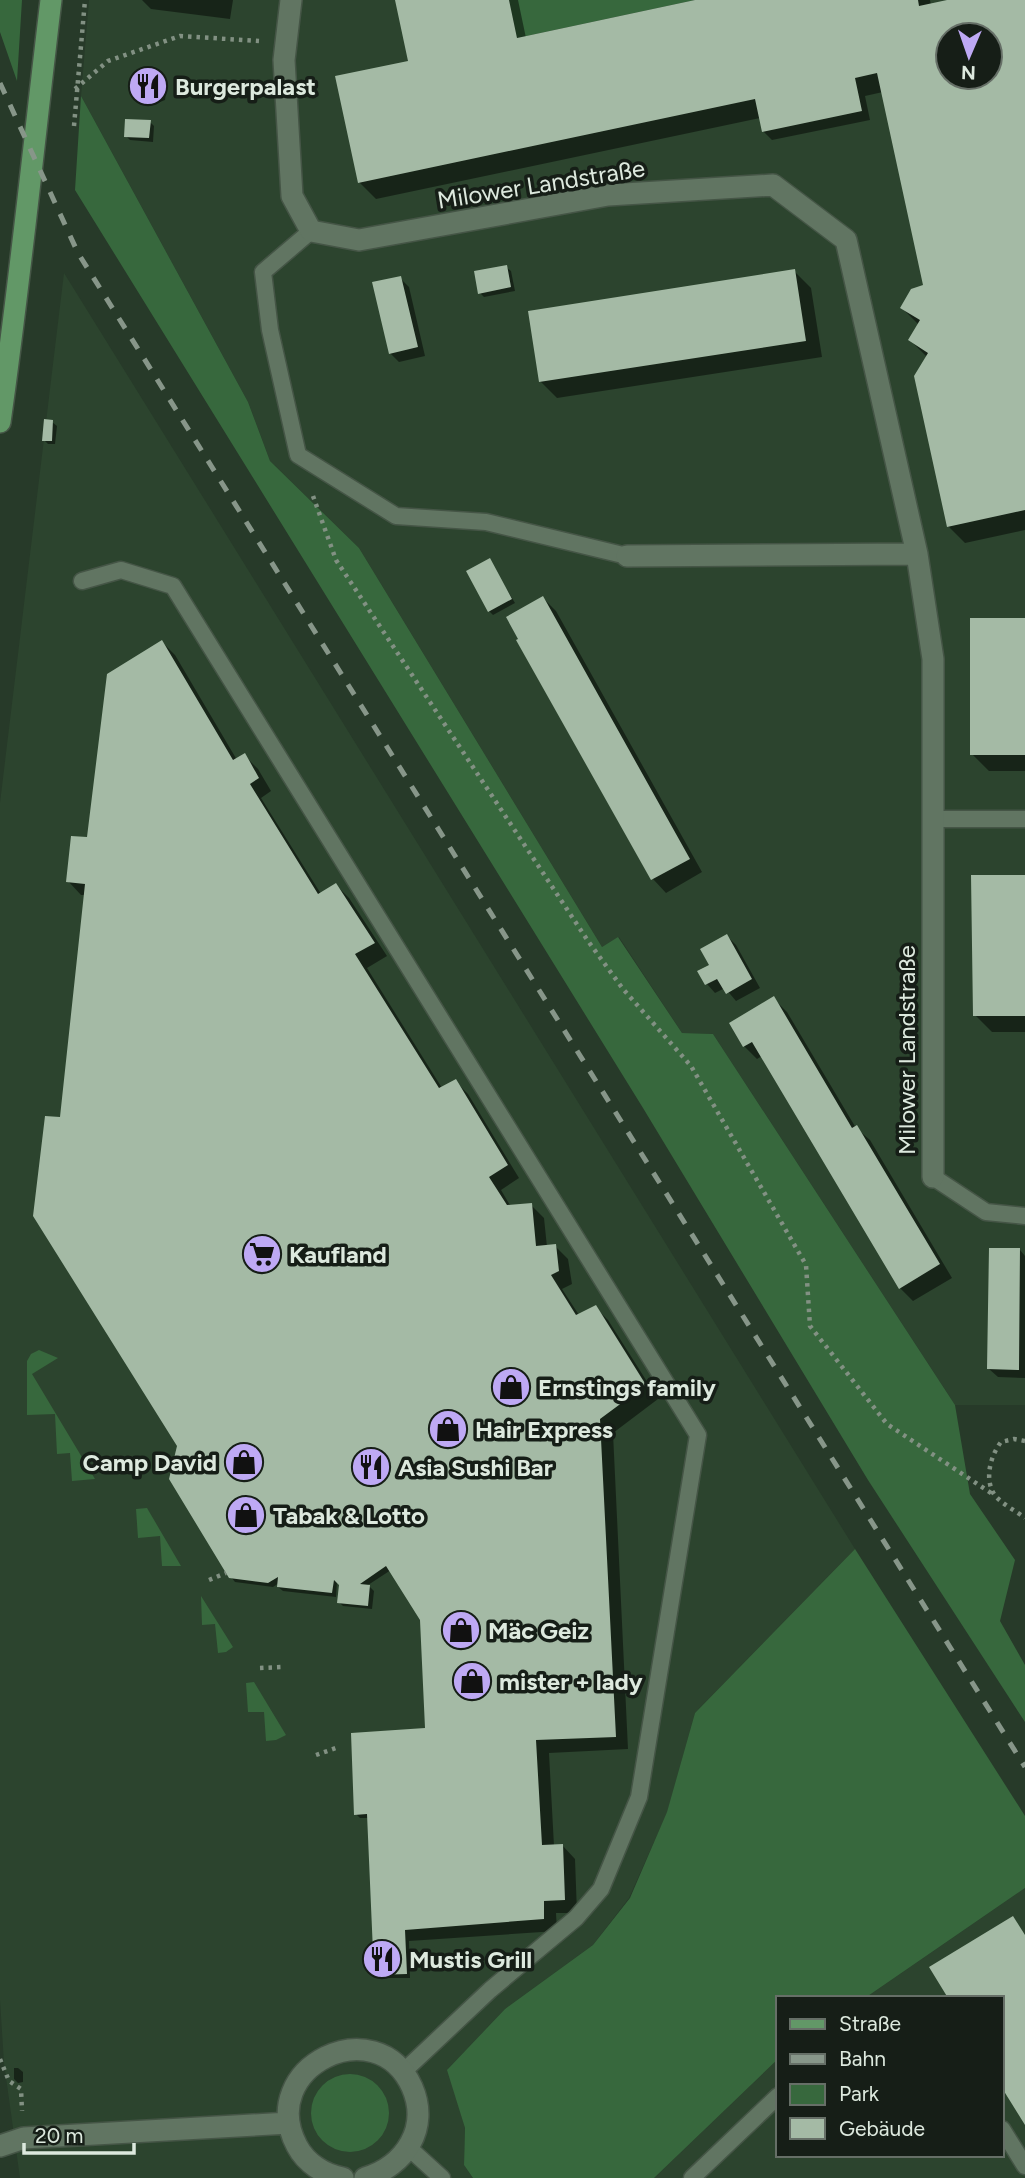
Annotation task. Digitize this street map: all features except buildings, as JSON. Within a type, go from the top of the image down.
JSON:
[{"type":"main road","points":[[0,422],[6,332],[18,295],[31,155],[51,0]]},
{"type":"street","points":[[291,0],[284,60],[292,196],[311,231]]},
{"type":"street","name":"Milower Landstraße","points":[[311,231],[359,240],[608,195],[773,185],[846,240],[917,554],[933,659],[933,1177]]},
{"type":"street","points":[[627,556],[917,554]]},
{"type":"street","points":[[343,2178],[322,2171],[309,2162],[293,2138],[289,2123],[292,2093],[298,2079],[320,2058],[334,2052],[360,2049],[384,2057],[403,2072],[411,2084],[418,2109],[418,2122],[409,2148],[389,2168],[365,2178]]},
{"type":"street","points":[[0,2146],[24,2138],[289,2123]]},
{"type":"lane","points":[[311,231],[263,272],[270,330],[298,454],[396,516],[486,522],[627,556]]},
{"type":"lane","points":[[82,581],[121,570],[173,586],[698,1435],[639,1797],[601,1889],[576,1918],[490,1990],[403,2072]]},
{"type":"lane","points":[[932,819],[1025,819]]},
{"type":"lane","name":"Milower Landstraße","points":[[933,1177],[986,1212],[1025,1216]]},
{"type":"lane","points":[[692,2178],[776,2098]]},
{"type":"lane","points":[[1004,2132],[1025,2166]]},
{"type":"lane","points":[[409,2148],[442,2178]]},
{"type":"path","points":[[74,126],[75,89],[85,0]]},
{"type":"path","points":[[75,89],[108,61],[180,36],[286,42]]},
{"type":"path","points":[[298,454],[336,560],[588,941],[623,989],[691,1066],[807,1265],[810,1326],[887,1424],[994,1494],[1025,1518]]},
{"type":"path","points":[[994,1494],[990,1479],[992,1454],[1001,1442],[1014,1438],[1025,1441]]},
{"type":"path","points":[[208,1580],[226,1573]]},
{"type":"path","points":[[260,1668],[284,1667]]},
{"type":"path","points":[[316,1755],[336,1748]]},
{"type":"path","points":[[0,2059],[9,2081],[20,2090],[24,2138]]},
{"type":"shaded area","points":[[89,0],[1025,0],[1025,1405],[955,1405],[713,1034],[682,1033],[619,937],[602,947],[359,548],[270,461],[248,402],[81,96]]},
{"type":"shaded area","points":[[64,273],[855,1549],[695,1713],[667,1813],[629,1898],[593,1945],[505,2009],[448,2069],[465,2128],[464,2165],[473,2178],[20,2178],[4,2063],[0,2000],[0,803]]},
{"type":"shaded area","points":[[1025,1888],[1025,2178],[654,2178],[776,2061],[776,2157],[1004,2157],[1004,1996],[868,1996]]},
{"type":"green space","points":[[0,0],[22,0],[17,81],[0,32]]},
{"type":"green space","points":[[509,0],[695,0],[517,38]]},
{"type":"green space","points":[[81,96],[248,402],[270,461],[359,548],[602,947],[618,937],[682,1033],[713,1034],[955,1405],[970,1494],[1015,1560],[1000,1621],[1025,1665],[1025,1722],[868,1480],[643,1108],[75,190]]},
{"type":"green space","points":[[39,1350],[58,1358],[32,1374],[95,1479],[72,1481],[70,1453],[57,1454],[55,1414],[27,1415],[27,1361],[31,1354]]},
{"type":"green space","points":[[147,1508],[181,1566],[162,1566],[160,1536],[138,1538],[136,1509]]},
{"type":"green space","points":[[855,1549],[1025,1816],[1025,1888],[868,1996],[776,1996],[776,2061],[654,2178],[473,2178],[464,2165],[465,2128],[447,2070],[505,2009],[593,1945],[630,1898],[667,1812],[695,1713]]},
{"type":"green space","points":[[201,1596],[233,1647],[226,1652],[218,1653],[215,1624],[202,1625]]},
{"type":"green space","points":[[254,1682],[286,1735],[276,1740],[266,1741],[264,1712],[248,1712],[246,1683]]},
{"type":"green space","points":[[350,2074],[365,2077],[378,2085],[386,2098],[389,2113],[386,2128],[378,2141],[365,2149],[350,2152],[335,2149],[322,2141],[314,2128],[311,2113],[314,2098],[322,2085],[335,2077]]},
{"type":"railway","points":[[0,83],[78,253],[1025,1767]]},
{"type":"place","name":"Burgerpalast","points":[[148,86]]},
{"type":"place","name":"Kaufland","points":[[262,1254]]},
{"type":"place","name":"Ernstings family","points":[[511,1387]]},
{"type":"place","name":"Hair Express","points":[[448,1429]]},
{"type":"place","name":"Camp David","points":[[244,1462]]},
{"type":"place","name":"Asia Sushi Bar","points":[[371,1467]]},
{"type":"place","name":"Tabak & Lotto","points":[[246,1515]]},
{"type":"place","name":"Mäc Geiz","points":[[461,1630]]},
{"type":"place","name":"mister + lady","points":[[472,1681]]},
{"type":"place","name":"Mustis Grill","points":[[382,1959]]}]
